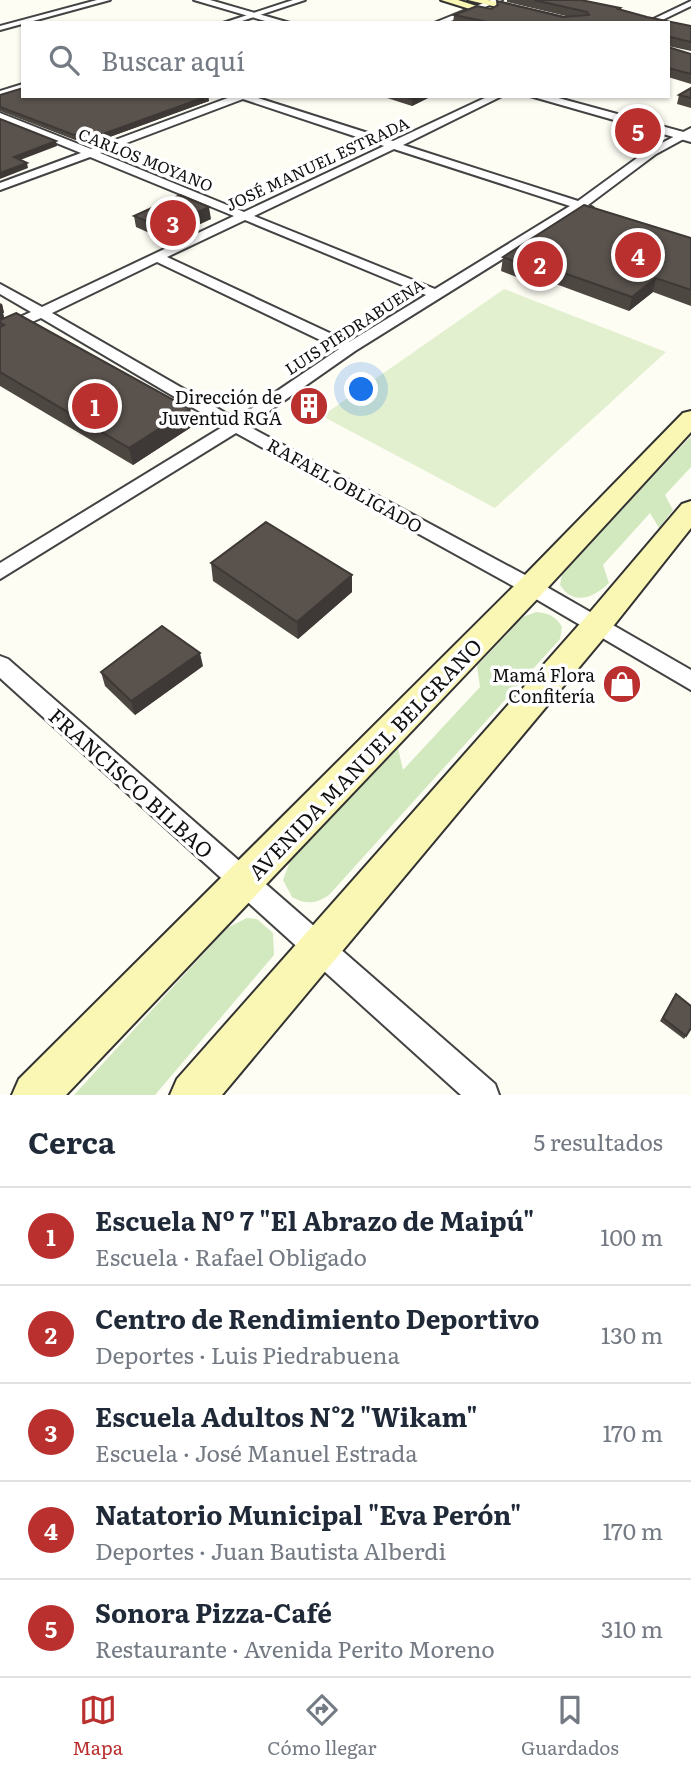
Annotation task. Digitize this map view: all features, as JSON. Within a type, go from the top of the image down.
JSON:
[{"type":"main road","points":[[446,0],[474,4],[533,21]]},
{"type":"main road","points":[[474,4],[494,2],[571,21]]},
{"type":"main road","name":"AVENIDA MANUEL BELGRANO","points":[[35,1095],[531,587],[691,418]]},
{"type":"main road","points":[[193,1095],[596,626],[691,510]]},
{"type":"street","points":[[32,21],[106,0]]},
{"type":"street","points":[[233,21],[301,0]]},
{"type":"street","points":[[195,2],[274,21]]},
{"type":"street","points":[[653,21],[691,3]]},
{"type":"street","points":[[442,21],[474,4]]},
{"type":"street","points":[[248,16],[259,21]]},
{"type":"street","points":[[0,17],[21,24]]},
{"type":"street","points":[[0,28],[21,24]]},
{"type":"street","points":[[0,94],[21,87]]},
{"type":"street","points":[[0,187],[237,98]]},
{"type":"street","points":[[248,98],[605,213]]},
{"type":"street","name":"JOSÉ MANUEL ESTRADA","points":[[0,332],[493,98]]},
{"type":"street","points":[[544,98],[689,134]]},
{"type":"street","points":[[570,98],[689,134]]},
{"type":"street","name":"CARLOS MOYANO","points":[[0,116],[435,294]]},
{"type":"street","name":"LUIS PIEDRABUENA","points":[[0,572],[236,426],[350,348],[580,205],[652,152],[689,134]]},
{"type":"street","points":[[158,258],[350,348]]},
{"type":"street","name":"RAFAEL OBLIGADO","points":[[0,288],[236,426],[531,587],[691,681]]},
{"type":"street","name":"FRANCISCO BILBAO","points":[[0,665],[484,1095]]},
{"type":"green space","points":[[504,289],[666,352],[495,508],[322,416]]},
{"type":"green space","points":[[691,436],[691,467],[665,495],[673,510],[659,528],[650,513],[603,565],[609,583],[597,592],[578,598],[566,592],[560,585],[562,574]]},
{"type":"green space","points":[[536,612],[548,614],[557,620],[562,627],[560,639],[330,894],[311,902],[292,897],[283,880],[290,861],[398,748],[403,770],[480,687],[477,666],[523,617]]},
{"type":"green space","points":[[247,918],[257,919],[273,933],[274,955],[155,1095],[74,1095],[227,928]]},
{"type":"building","points":[[534,0],[581,0],[667,21],[483,21],[454,15],[477,6],[491,9],[498,5],[497,1],[563,17],[589,15],[587,12]]},
{"type":"building","points":[[670,22],[691,26],[691,42],[671,37]]},
{"type":"building","points":[[670,48],[691,54],[691,74],[670,69]]},
{"type":"building","points":[[691,88],[691,98],[679,95]]},
{"type":"building","points":[[21,89],[21,98],[202,98],[92,138],[79,133],[74,135],[0,107],[0,95]]},
{"type":"building","points":[[0,119],[56,141],[14,157],[27,163],[0,173]]},
{"type":"building","points":[[180,195],[209,207],[163,228],[134,216]]},
{"type":"building","points":[[584,205],[691,238],[691,290],[656,278],[632,297],[547,267],[540,271],[503,257]]},
{"type":"building","points":[[16,313],[190,409],[129,448],[0,372],[0,327],[4,325],[0,320]]},
{"type":"building","points":[[266,522],[352,575],[297,622],[211,563]]},
{"type":"building","points":[[162,626],[200,653],[131,701],[101,672]]},
{"type":"building","points":[[676,994],[691,1006],[691,1028],[686,1036],[663,1018]]},
{"type":"place","name":"Sonora Pizza-Café","points":[[638,131]]},
{"type":"place","name":"Escuela Adultos N°2 \"Wikam\"","points":[[173,223]]},
{"type":"place","name":"Natatorio Municipal \"Eva Perón\"","points":[[638,255]]},
{"type":"place","name":"Centro de Rendimiento Deportivo","points":[[540,264]]},
{"type":"place","name":"Escuela Nº 7 \"El Abrazo de Maipú\"","points":[[95,406]]},
{"type":"place","name":"Dirección de Juventud RGA","points":[[309,406]]},
{"type":"place","name":"Mamá Flora Confitería","points":[[622,684]]}]
